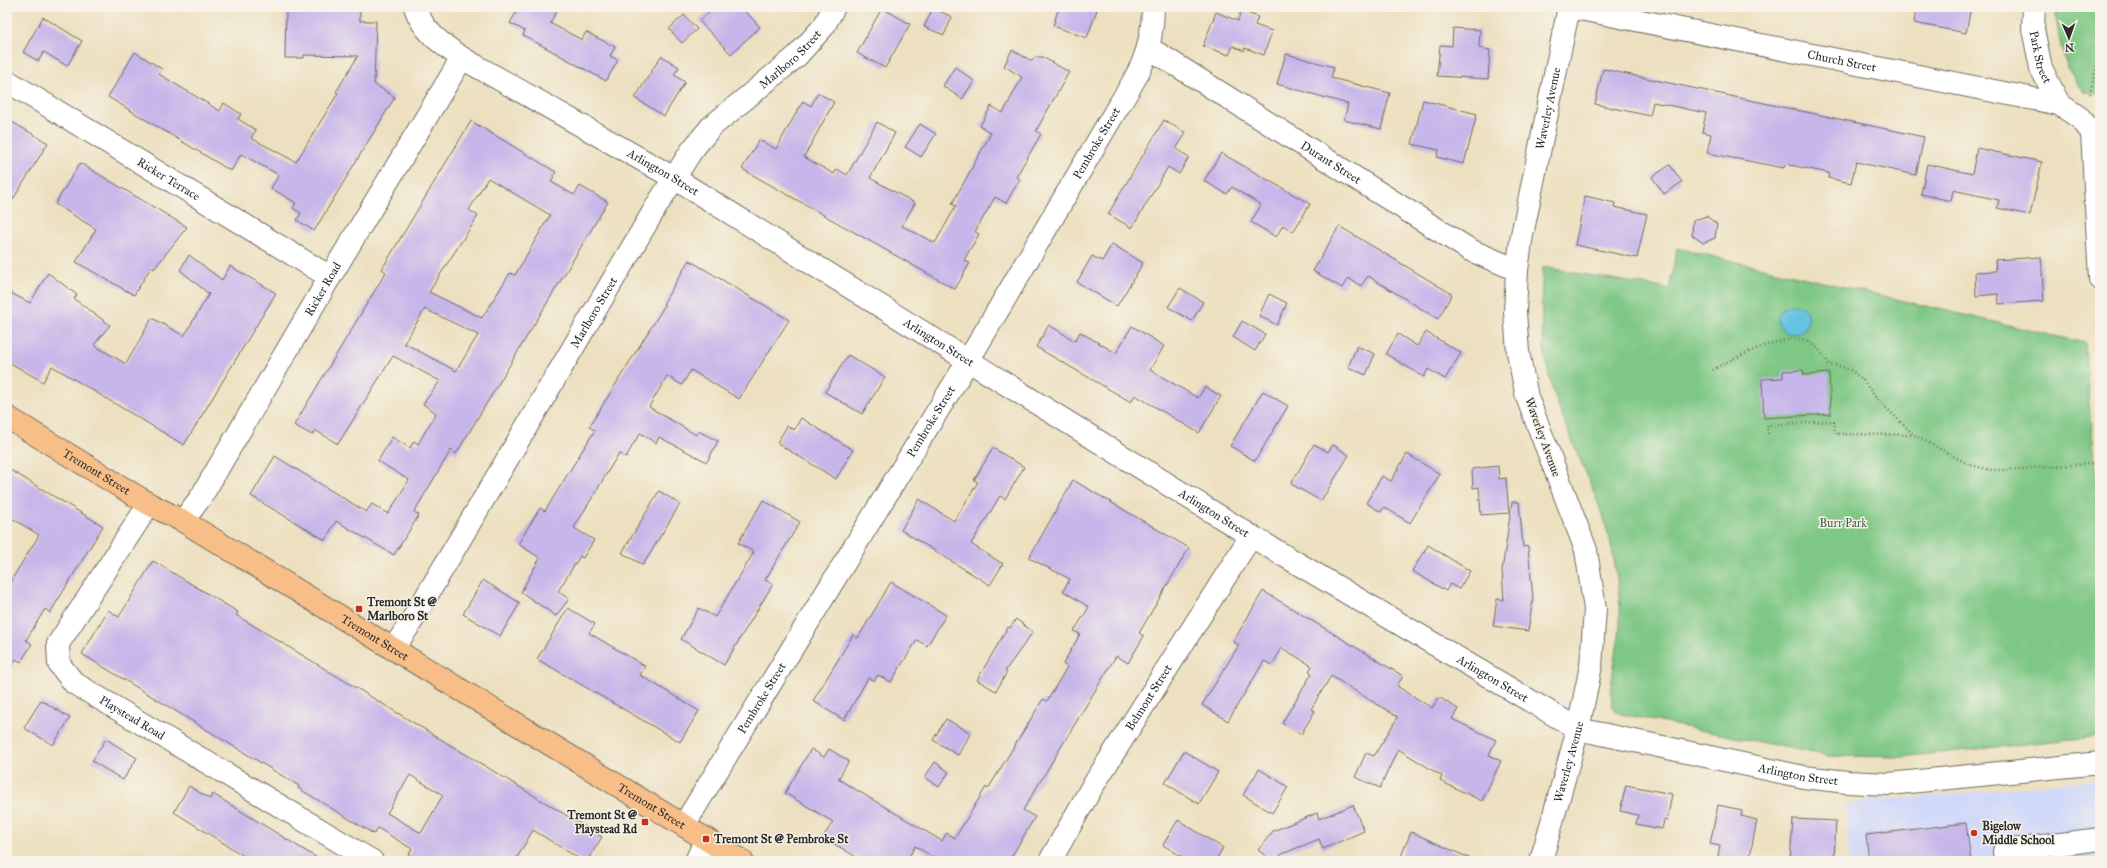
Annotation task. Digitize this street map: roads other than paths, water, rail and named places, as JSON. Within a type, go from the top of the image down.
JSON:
[{"type":"main road","name":"Tremont Street","points":[[7,417],[149,504],[183,521],[742,861]]},
{"type":"street","name":"Arlington Street","points":[[415,7],[422,26],[436,40],[462,58],[674,178],[1251,536],[1578,728],[1804,777],[1847,782],[1889,784],[2100,763]]},
{"type":"street","name":"Marlboro Street","points":[[393,650],[414,618],[692,150],[711,127],[797,56],[824,26],[834,7]]},
{"type":"street","name":"Pembroke Street","points":[[684,825],[968,361],[1116,110],[1136,79],[1149,48],[1153,7]]},
{"type":"street","name":"Church Street","points":[[1569,7],[2058,104],[2080,118],[2098,134]]},
{"type":"street","name":"Waverley Avenue","points":[[1541,861],[1578,728],[1591,666],[1595,609],[1586,550],[1527,396],[1518,352],[1514,312],[1517,270],[1523,228],[1569,7]]},
{"type":"street","name":"Park Street","points":[[2034,7],[2033,29],[2041,68],[2058,104]]},
{"type":"street","name":"Durant Street","points":[[1149,48],[1470,250],[1517,270]]},
{"type":"street","name":"Ricker Road","points":[[183,521],[202,497],[330,276],[462,58]]},
{"type":"street","name":"Ricker Terrace","points":[[7,81],[330,276]]},
{"type":"street","points":[[2098,134],[2100,279]]},
{"type":"street","name":"Playstead Road","points":[[149,504],[58,644],[59,664],[74,683],[372,861]]},
{"type":"street","name":"Belmont Street","points":[[1050,861],[1092,787],[1251,536]]},
{"type":"street","points":[[696,861],[706,839]]},
{"type":"street","points":[[2005,861],[2004,851],[2100,839]]},
{"type":"water","points":[[1793,304],[1804,308],[1808,319],[1804,330],[1793,334],[1782,330],[1778,319],[1782,308]]},
{"type":"place","name":"Tremont St @ Marlboro St","points":[[359,609]]},
{"type":"place","name":"Tremont St @ Playstead Rd","points":[[645,822]]},
{"type":"place","name":"Bigelow Middle School","points":[[1974,833]]},
{"type":"place","name":"Tremont St @ Pembroke St","points":[[706,839]]},
{"type":"park label","name":"Burr Park","points":[[1843,523]]}]
